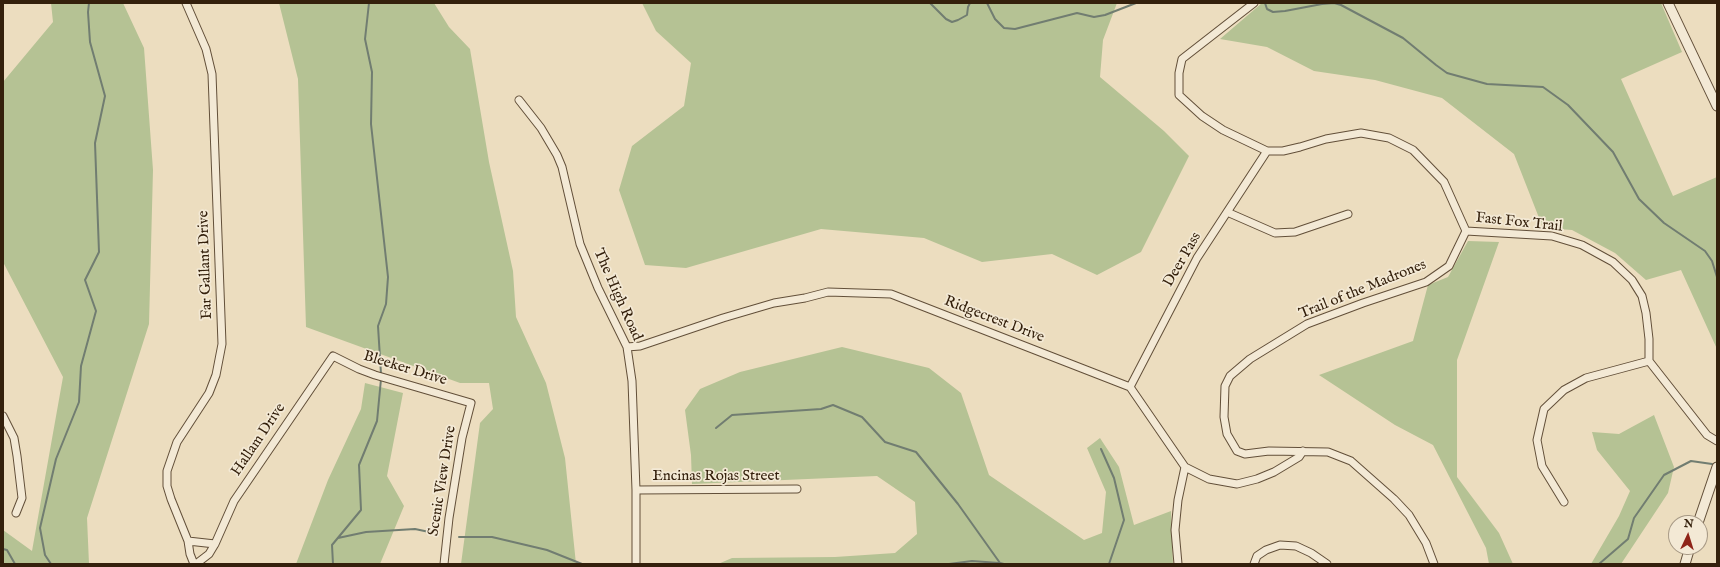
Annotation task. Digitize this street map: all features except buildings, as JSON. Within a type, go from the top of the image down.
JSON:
[{"type":"street","name":"Far Gallant Drive","points":[[186,3],[206,49],[212,74],[222,344],[216,375],[209,393],[177,442],[167,471],[167,486],[188,541]]},
{"type":"street","points":[[1254,3],[1182,59],[1179,95],[1202,116],[1223,130],[1267,152],[1283,151],[1326,139],[1361,133],[1389,138],[1413,150],[1444,182],[1466,231]]},
{"type":"street","points":[[1669,3],[1717,106]]},
{"type":"street","name":"The High Road","points":[[519,100],[541,128],[558,155],[580,244],[598,288],[627,347],[632,381],[636,490],[636,564]]},
{"type":"street","name":"Deer Pass","points":[[1130,387],[1197,258],[1267,152]]},
{"type":"street","points":[[1227,212],[1275,233],[1295,232],[1348,214]]},
{"type":"street","name":"Fast Fox Trail","points":[[1466,231],[1552,236],[1582,244],[1612,262],[1632,280],[1642,296],[1646,313],[1649,339],[1649,361]]},
{"type":"street","name":"Trail of the Madrones","points":[[1434,564],[1426,543],[1409,515],[1394,499],[1350,461],[1328,452],[1269,451],[1245,454],[1237,452],[1227,434],[1224,417],[1225,386],[1230,376],[1250,359],[1307,324],[1363,302],[1426,282],[1448,266],[1466,231]]},
{"type":"street","name":"Ridgecrest Drive","points":[[627,347],[640,346],[723,318],[774,304],[828,292],[890,294],[1130,387]]},
{"type":"street","name":"Bleeker Drive","points":[[332,356],[370,373],[471,403]]},
{"type":"street","name":"Hallam Drive","points":[[188,541],[190,554],[195,564],[208,554],[215,544],[234,501],[332,356]]},
{"type":"street","points":[[1564,502],[1542,466],[1537,440],[1544,409],[1564,390],[1586,378],[1649,361],[1707,435],[1717,441]]},
{"type":"street","points":[[1130,387],[1185,466],[1209,479],[1237,484],[1257,479],[1274,472],[1298,457],[1303,451]]},
{"type":"street","name":"Scenic View Drive","points":[[444,564],[446,535],[459,458],[471,403]]},
{"type":"street","points":[[3,416],[14,438],[17,456],[22,498],[16,514]]},
{"type":"street","points":[[1178,564],[1175,530],[1178,500],[1185,466]]},
{"type":"street","points":[[1701,515],[1717,467]]},
{"type":"street","name":"Encinas Rojas Street","points":[[636,490],[797,489]]},
{"type":"street","points":[[188,541],[215,544]]},
{"type":"street","points":[[1254,564],[1257,556],[1266,550],[1280,545],[1296,546],[1301,548],[1327,564]]},
{"type":"green space","points":[[51,3],[123,3],[144,48],[153,170],[149,324],[87,518],[89,564],[3,564],[3,530],[32,551],[63,377],[3,262],[3,82],[53,22]]},
{"type":"green space","points":[[279,3],[434,3],[449,27],[470,49],[489,162],[513,271],[516,317],[546,383],[565,458],[576,564],[461,564],[480,423],[493,409],[489,383],[460,383],[306,327],[298,79]]},
{"type":"green space","points":[[642,3],[1117,3],[1103,40],[1100,77],[1164,131],[1189,156],[1141,252],[1097,275],[1052,254],[982,262],[924,238],[821,229],[686,268],[645,265],[619,190],[632,146],[684,106],[691,63],[656,31]]},
{"type":"green space","points":[[1262,3],[1661,3],[1682,52],[1621,79],[1673,196],[1717,177],[1717,349],[1681,270],[1646,280],[1615,253],[1572,230],[1543,228],[1514,154],[1442,98],[1375,80],[1314,71],[1267,47],[1220,39]]},
{"type":"green space","points":[[1468,241],[1499,242],[1457,360],[1457,477],[1499,533],[1513,564],[1489,564],[1486,548],[1433,445],[1395,425],[1319,375],[1413,341],[1428,285],[1448,277]]},
{"type":"green space","points":[[842,347],[929,368],[961,393],[989,475],[1084,540],[1102,533],[1106,492],[1087,448],[1100,438],[1119,467],[1134,525],[1171,511],[1173,564],[718,564],[732,558],[835,557],[895,553],[917,534],[915,502],[877,476],[692,484],[691,455],[685,410],[700,389],[740,372]]},
{"type":"green space","points":[[365,383],[403,393],[387,476],[404,506],[380,564],[296,564],[328,480],[361,409]]},
{"type":"green space","points":[[1654,415],[1674,467],[1668,493],[1621,564],[1591,564],[1619,516],[1630,491],[1597,450],[1592,432],[1619,434]]},
{"type":"waterway","points":[[51,564],[45,555],[40,528],[56,459],[79,402],[81,366],[96,311],[85,280],[99,252],[95,143],[105,96],[90,42],[88,12],[89,3]]},
{"type":"waterway","points":[[369,3],[365,39],[372,72],[371,124],[388,277],[386,304],[378,326],[381,374]]},
{"type":"waterway","points":[[930,3],[946,19],[952,22],[967,15],[970,3]]},
{"type":"waterway","points":[[987,3],[995,19],[1004,28],[1015,29],[1077,13],[1094,17],[1105,15],[1136,3]]},
{"type":"waterway","points":[[1265,3],[1267,9],[1273,12],[1322,4],[1334,3],[1341,5],[1403,38],[1447,73],[1487,84],[1543,87],[1568,105],[1613,152],[1639,199],[1664,223],[1705,251],[1712,261],[1717,277]]},
{"type":"waterway","points":[[333,564],[332,545],[361,510],[359,465],[377,421],[381,379]]},
{"type":"waterway","points":[[716,428],[732,415],[821,409],[833,405],[862,417],[885,442],[916,452],[958,504],[1000,563],[1004,564]]},
{"type":"waterway","points":[[1101,449],[1114,478],[1124,520],[1109,564]]},
{"type":"waterway","points":[[1599,564],[1628,539],[1634,518],[1664,475],[1691,461],[1712,464]]},
{"type":"waterway","points":[[338,538],[366,532],[415,529],[434,533]]},
{"type":"waterway","points":[[459,537],[492,537],[547,550],[582,564]]},
{"type":"waterway","points":[[3,549],[7,550],[15,564]]},
{"type":"waterway","points":[[949,564],[972,561],[999,563]]}]
